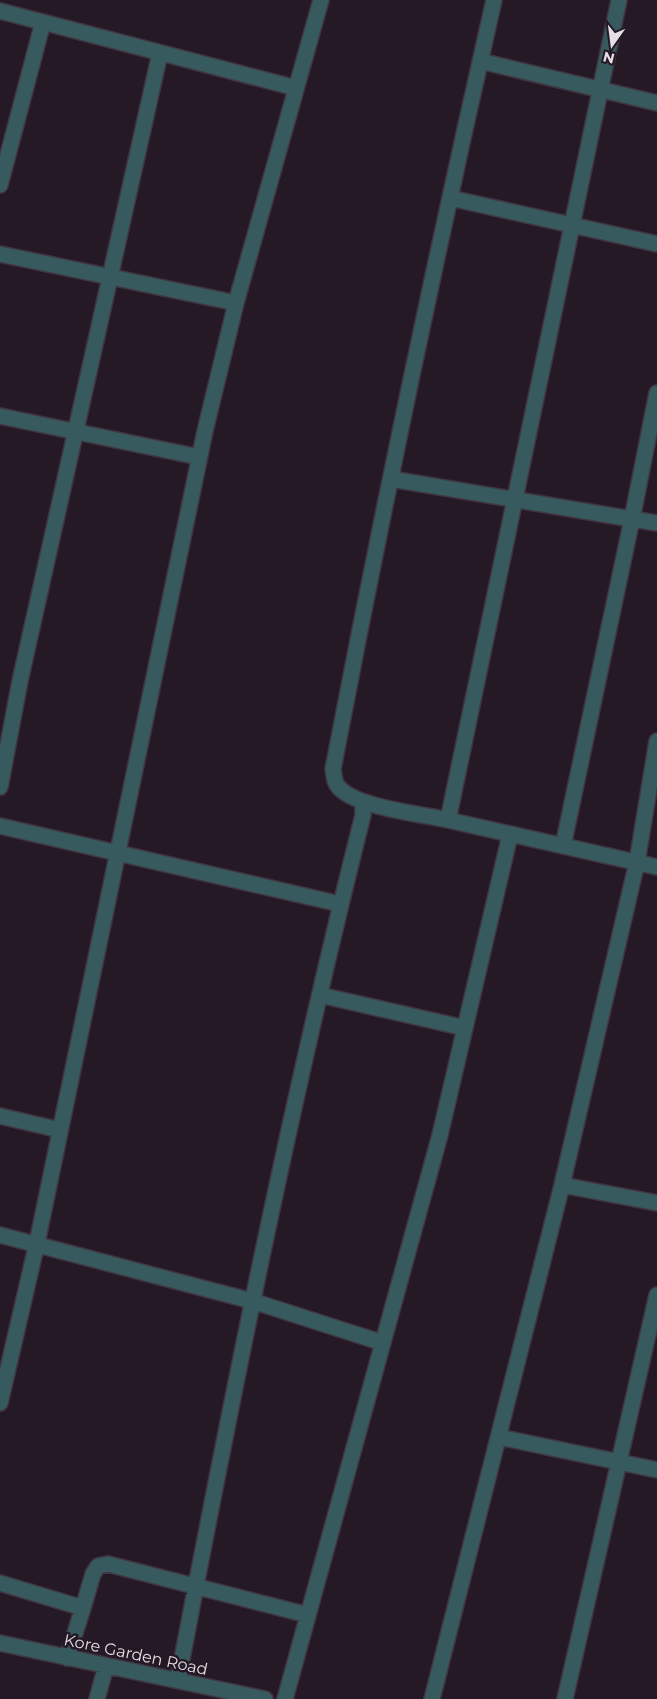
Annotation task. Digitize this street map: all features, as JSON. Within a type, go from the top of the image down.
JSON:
[{"type":"street","points":[[0,1403],[37,1243],[200,457],[236,303],[320,0]]},
{"type":"street","points":[[494,0],[391,478],[334,769],[336,784],[346,794],[363,802],[657,867]]},
{"type":"street","points":[[448,820],[619,0]]},
{"type":"street","points":[[0,11],[296,88]]},
{"type":"street","points":[[0,185],[43,22]]},
{"type":"street","points":[[0,787],[20,681],[74,432],[160,53]]},
{"type":"street","points":[[480,61],[657,103]]},
{"type":"street","points":[[450,198],[657,244]]},
{"type":"street","points":[[0,254],[110,279],[236,303]]},
{"type":"street","points":[[564,846],[657,393]]},
{"type":"street","points":[[0,416],[200,457]]},
{"type":"street","points":[[391,478],[657,523]]},
{"type":"street","points":[[432,1699],[562,1185],[636,862],[657,741]]},
{"type":"street","points":[[178,1680],[252,1301],[340,904],[363,814],[363,802]]},
{"type":"street","points":[[0,826],[340,904]]},
{"type":"street","points":[[285,1699],[440,1135],[510,835]]},
{"type":"street","points":[[320,995],[465,1028]]},
{"type":"street","points":[[0,1116],[60,1130]]},
{"type":"street","points":[[562,1185],[657,1203]]},
{"type":"street","points":[[0,1234],[252,1301],[382,1343]]},
{"type":"street","points":[[565,1699],[657,1295]]},
{"type":"street","points":[[499,1438],[619,1464],[657,1470]]},
{"type":"street","points":[[67,1658],[93,1574],[98,1566],[108,1564],[308,1615]]},
{"type":"street","points":[[0,1583],[83,1608]]},
{"type":"street","name":"Kore Garden Road","points":[[0,1643],[265,1699]]},
{"type":"street","points":[[97,1699],[106,1666]]}]
